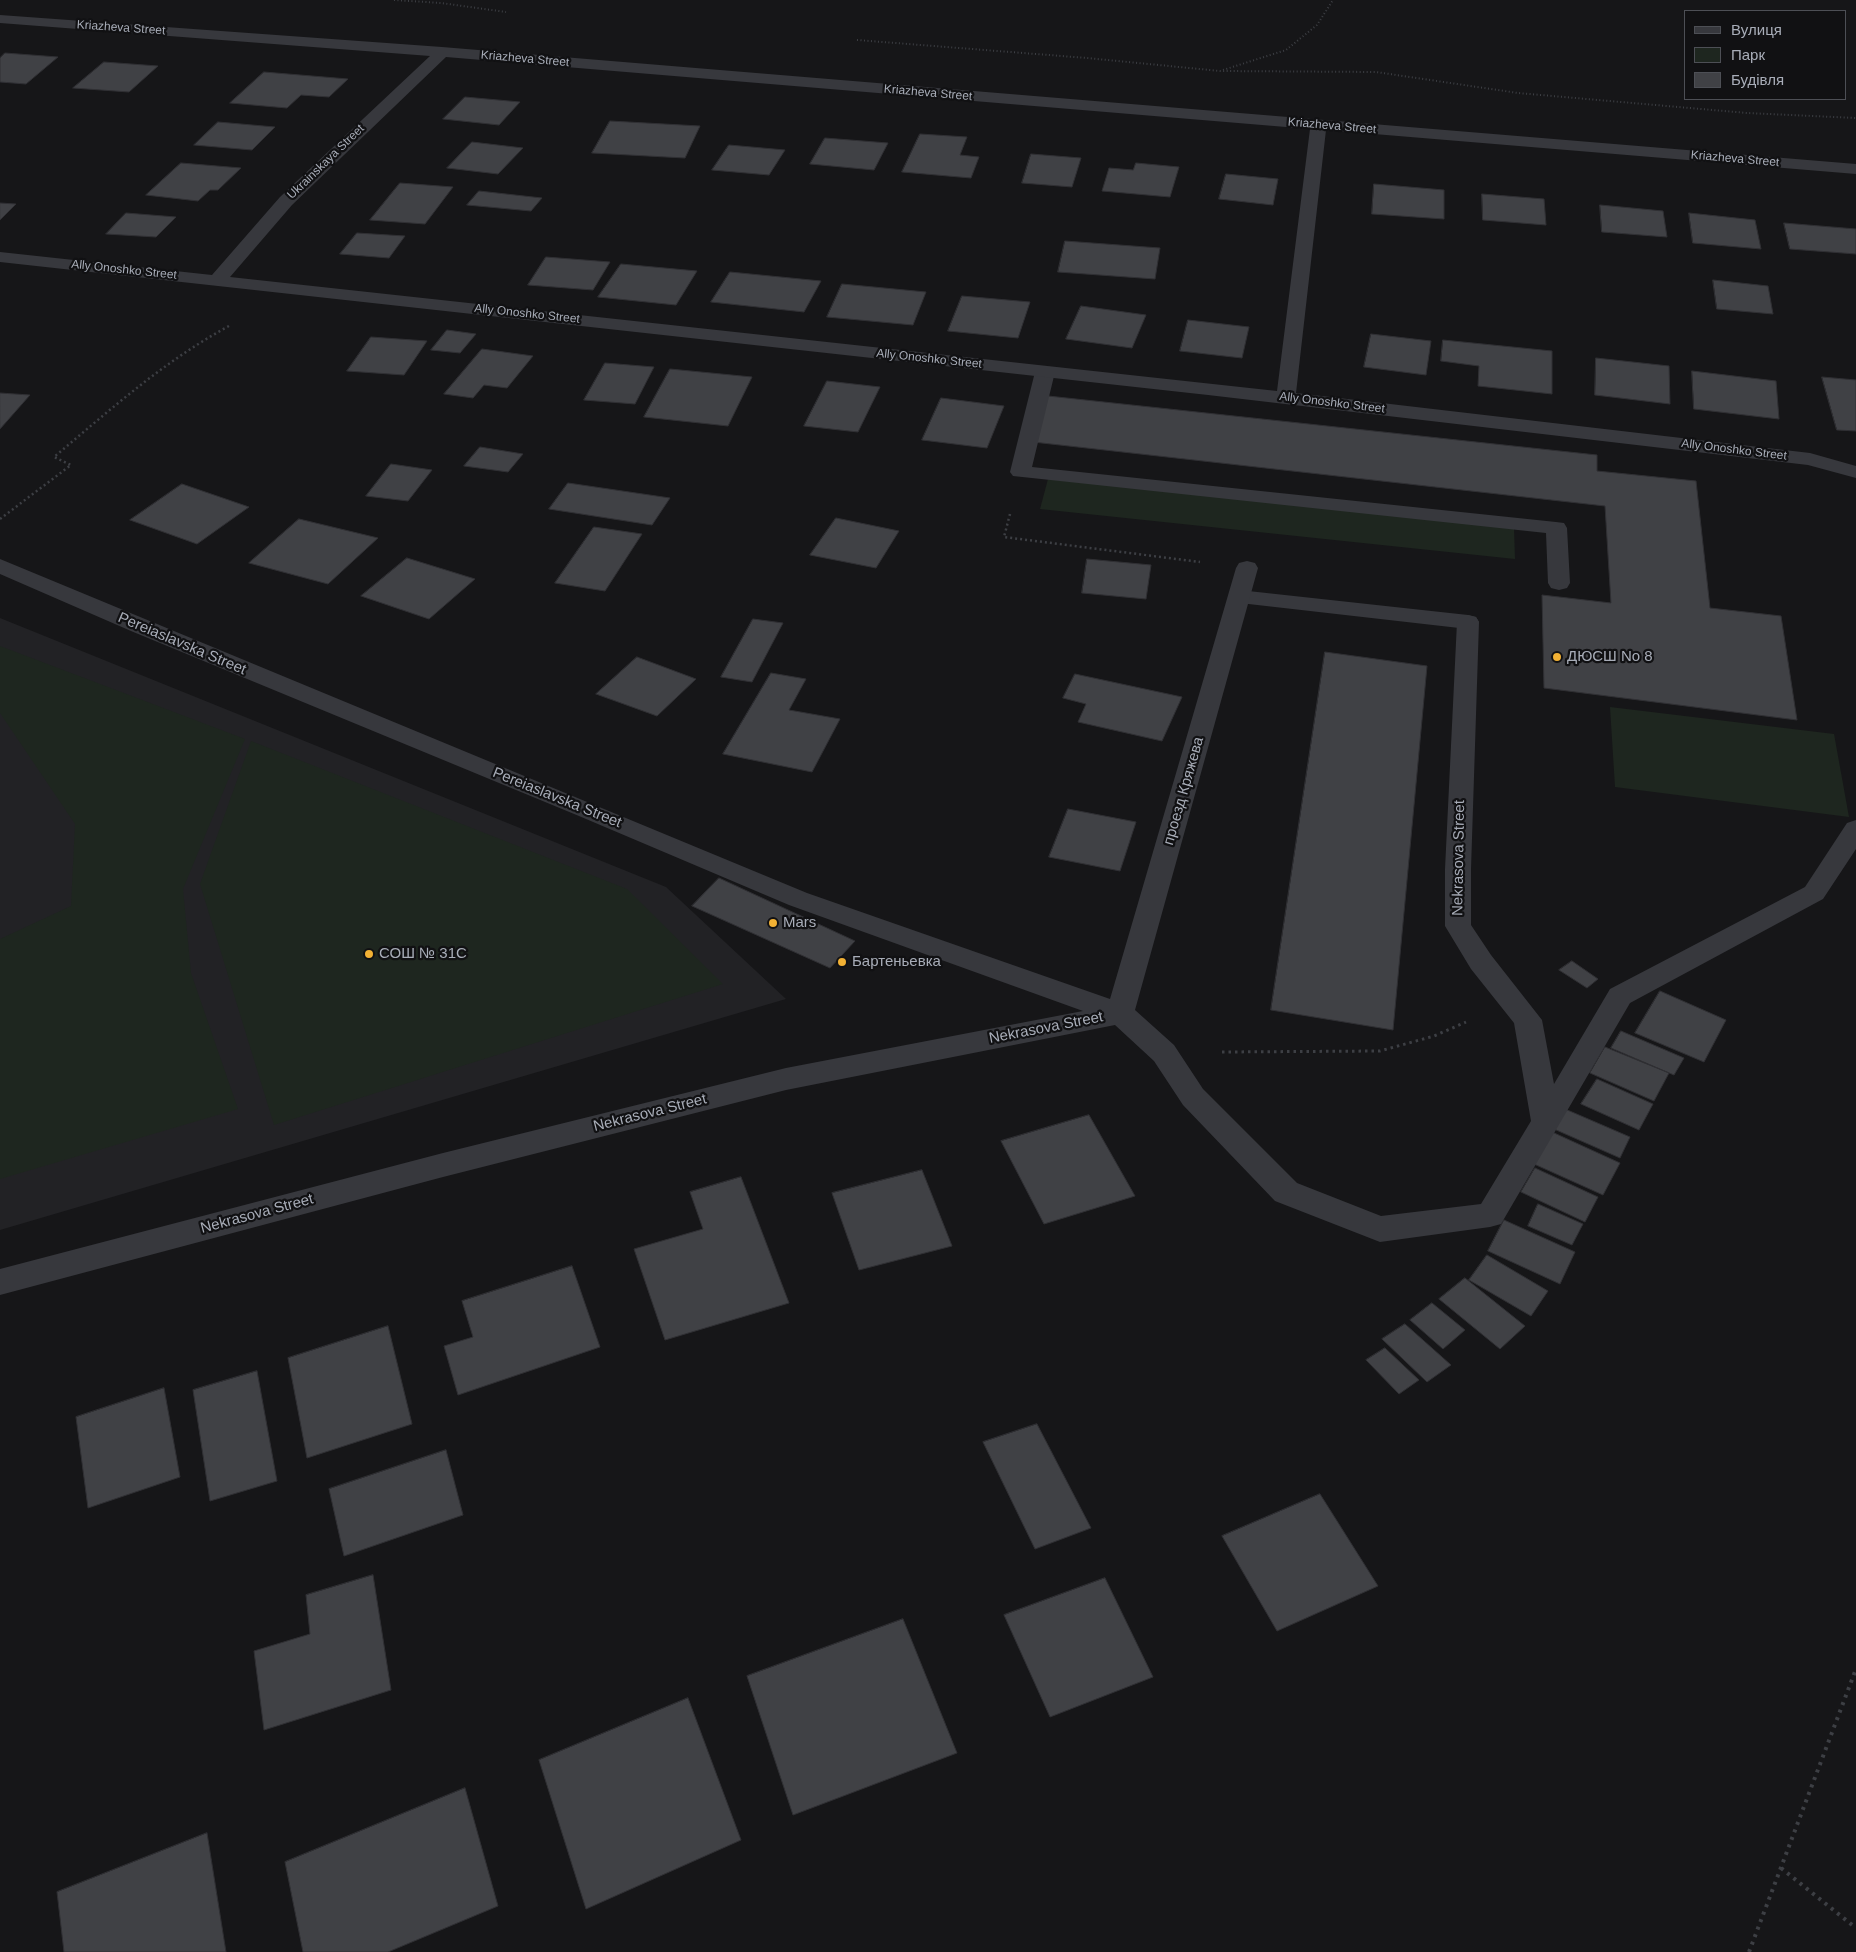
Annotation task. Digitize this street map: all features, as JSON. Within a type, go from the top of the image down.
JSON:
[{"type":"street","name":"Kriazheva Street","points":[[0,19],[442,52],[1856,169]]},
{"type":"street","name":"Ukrainskaya Street","points":[[217,280],[286,201],[442,52]]},
{"type":"street","points":[[1286,398],[1319,124]]},
{"type":"street","name":"Ally Onoshko Street","points":[[0,257],[1286,398],[1810,459],[1856,472]]},
{"type":"street","points":[[1045,372],[1020,472],[1556,528],[1560,583]]},
{"type":"street","name":"Pereiaslavska Street","points":[[0,566],[139,626],[588,810],[798,900],[1120,1013]]},
{"type":"street","name":"проезд Кряжева","points":[[1120,1013],[1247,568]]},
{"type":"street","name":"Nekrasova Street","points":[[0,1282],[443,1165],[786,1079],[1120,1013],[1164,1053],[1194,1097],[1286,1192],[1380,1229],[1490,1214],[1546,1122],[1528,1020],[1480,962],[1458,926],[1458,869],[1468,622],[1239,597]]},
{"type":"street","points":[[1546,1122],[1620,996],[1814,893],[1856,828]]},
{"type":"path","points":[[394,0],[441,3],[508,12]]},
{"type":"path","points":[[1220,71],[1286,50],[1317,26],[1333,0]]},
{"type":"path","points":[[857,40],[1087,58],[1220,71],[1376,72],[1518,93],[1748,113],[1856,118]]},
{"type":"path","points":[[0,519],[71,465],[54,457],[170,361],[203,339],[247,317],[294,288]]},
{"type":"path","points":[[1020,472],[1004,537],[1247,568]]},
{"type":"path","points":[[1164,1053],[1380,1051],[1434,1036],[1475,1018],[1480,962]]},
{"type":"path","points":[[1749,1952],[1856,1669]]},
{"type":"path","points":[[1781,1868],[1856,1928]]},
{"type":"shaded area","name":"СОШ № 31С","points":[[0,618],[666,887],[786,999],[0,1230]]},
{"type":"green space","points":[[1048,479],[1514,528],[1515,559],[1040,509]]},
{"type":"green space","points":[[0,646],[245,739],[183,889],[191,973],[238,1109],[0,1179],[0,939],[71,906],[75,824],[0,713]]},
{"type":"green space","points":[[1610,707],[1834,734],[1849,817],[1615,787]]},
{"type":"green space","points":[[251,741],[627,889],[723,984],[274,1125],[200,884]]},
{"type":"building","points":[[5,53],[58,57],[26,84],[0,82],[0,58]]},
{"type":"building","points":[[104,62],[158,66],[129,92],[73,88]]},
{"type":"building","points":[[264,72],[348,79],[329,97],[301,95],[287,108],[230,103]]},
{"type":"building","points":[[465,97],[520,102],[499,125],[443,119]]},
{"type":"building","points":[[610,121],[700,126],[685,158],[592,153]]},
{"type":"building","points":[[218,122],[275,127],[252,150],[194,145]]},
{"type":"building","points":[[920,134],[967,137],[960,155],[979,157],[971,178],[902,172]]},
{"type":"building","points":[[825,138],[888,143],[874,170],[810,164]]},
{"type":"building","points":[[472,142],[523,148],[498,174],[447,168]]},
{"type":"building","points":[[729,145],[785,150],[769,175],[712,170]]},
{"type":"building","points":[[1031,154],[1081,158],[1072,187],[1022,183]]},
{"type":"building","points":[[181,163],[241,168],[218,190],[210,190],[198,201],[146,195]]},
{"type":"building","points":[[1136,163],[1179,167],[1170,197],[1102,191],[1109,168],[1133,170]]},
{"type":"building","points":[[1226,174],[1278,179],[1273,205],[1219,199]]},
{"type":"building","points":[[400,183],[453,187],[425,224],[370,220]]},
{"type":"building","points":[[1374,184],[1444,190],[1444,219],[1372,214]]},
{"type":"building","points":[[479,191],[542,198],[531,211],[467,205]]},
{"type":"building","points":[[1482,194],[1544,199],[1546,225],[1483,220]]},
{"type":"building","points":[[0,203],[16,204],[0,220]]},
{"type":"building","points":[[1600,205],[1663,211],[1667,237],[1602,232]]},
{"type":"building","points":[[126,213],[176,217],[156,237],[106,234]]},
{"type":"building","points":[[1689,213],[1755,220],[1761,249],[1693,243]]},
{"type":"building","points":[[1784,223],[1856,229],[1856,254],[1790,249]]},
{"type":"building","points":[[357,233],[405,236],[389,258],[340,254]]},
{"type":"building","points":[[1065,241],[1160,248],[1155,279],[1058,272]]},
{"type":"building","points":[[546,257],[610,262],[593,290],[528,285]]},
{"type":"building","points":[[621,264],[697,271],[676,305],[598,297]]},
{"type":"building","points":[[730,272],[821,281],[804,312],[711,302]]},
{"type":"building","points":[[1713,280],[1768,286],[1773,314],[1717,309]]},
{"type":"building","points":[[842,284],[926,292],[913,325],[827,317]]},
{"type":"building","points":[[962,296],[1030,302],[1018,338],[948,331]]},
{"type":"building","points":[[1081,306],[1146,315],[1132,348],[1066,339]]},
{"type":"building","points":[[1188,320],[1249,327],[1242,358],[1180,351]]},
{"type":"building","points":[[447,330],[476,334],[460,353],[431,350]]},
{"type":"building","points":[[1371,334],[1431,341],[1426,375],[1364,367]]},
{"type":"building","points":[[371,337],[427,341],[404,375],[347,371]]},
{"type":"building","points":[[1443,340],[1552,351],[1552,394],[1478,386],[1479,366],[1441,361]]},
{"type":"building","points":[[482,349],[533,356],[507,388],[484,385],[473,398],[444,394]]},
{"type":"building","points":[[1596,358],[1669,366],[1670,404],[1595,395]]},
{"type":"building","points":[[605,363],[654,367],[635,404],[584,400]]},
{"type":"building","points":[[670,369],[752,377],[728,426],[644,417]]},
{"type":"building","points":[[1692,371],[1776,381],[1779,419],[1694,409]]},
{"type":"building","points":[[1822,377],[1856,380],[1856,431],[1837,430]]},
{"type":"building","points":[[827,381],[880,387],[858,432],[804,426]]},
{"type":"building","points":[[0,393],[30,395],[0,429]]},
{"type":"building","points":[[1048,396],[1597,455],[1597,471],[1696,481],[1710,608],[1781,616],[1797,720],[1544,688],[1542,595],[1611,603],[1605,506],[1033,442]]},
{"type":"building","points":[[941,398],[1004,406],[987,448],[922,440]]},
{"type":"building","points":[[480,447],[523,454],[508,472],[464,466]]},
{"type":"building","points":[[391,464],[432,470],[408,501],[366,496]]},
{"type":"building","points":[[568,483],[670,498],[652,525],[549,509]]},
{"type":"building","points":[[182,484],[249,507],[197,544],[130,520]]},
{"type":"building","points":[[836,518],[899,531],[876,568],[810,555]]},
{"type":"building","points":[[299,519],[378,538],[328,584],[249,563]]},
{"type":"building","points":[[594,527],[642,534],[605,591],[555,583]]},
{"type":"building","points":[[407,558],[475,579],[429,619],[361,596]]},
{"type":"building","points":[[1087,559],[1151,565],[1146,599],[1082,593]]},
{"type":"building","points":[[753,619],[783,623],[752,682],[721,677]]},
{"type":"building","points":[[1325,652],[1427,666],[1393,1030],[1271,1010]]},
{"type":"building","points":[[637,657],[696,679],[657,716],[596,694]]},
{"type":"building","points":[[771,673],[806,679],[789,710],[840,719],[812,772],[723,754]]},
{"type":"building","points":[[1075,674],[1182,697],[1162,741],[1078,722],[1086,704],[1063,698]]},
{"type":"building","points":[[1068,809],[1136,822],[1120,871],[1049,857]]},
{"type":"building","name":"Mars","points":[[719,878],[855,941],[830,968],[692,906]]},
{"type":"building","points":[[1572,961],[1598,979],[1587,988],[1559,970]]},
{"type":"building","points":[[1660,991],[1726,1020],[1704,1062],[1635,1033]]},
{"type":"building","points":[[1621,1031],[1684,1058],[1674,1075],[1611,1048]]},
{"type":"building","points":[[1605,1047],[1669,1073],[1654,1101],[1590,1073]]},
{"type":"building","points":[[1597,1079],[1653,1104],[1639,1130],[1581,1104]]},
{"type":"building","points":[[1565,1109],[1630,1137],[1620,1158],[1554,1129]]},
{"type":"building","points":[[1089,1115],[1135,1196],[1044,1224],[1001,1141]]},
{"type":"building","points":[[1552,1132],[1620,1163],[1603,1195],[1534,1164]]},
{"type":"building","points":[[1535,1168],[1598,1197],[1585,1222],[1521,1192]]},
{"type":"building","points":[[922,1170],[952,1246],[859,1270],[832,1193]]},
{"type":"building","points":[[741,1177],[789,1303],[665,1340],[634,1249],[703,1229],[690,1192]]},
{"type":"building","points":[[1538,1204],[1583,1224],[1572,1245],[1528,1226]]},
{"type":"building","points":[[1504,1220],[1575,1252],[1560,1284],[1488,1251]]},
{"type":"building","points":[[1487,1255],[1548,1291],[1531,1316],[1469,1280]]},
{"type":"building","points":[[572,1266],[600,1347],[458,1395],[444,1346],[473,1337],[462,1301]]},
{"type":"building","points":[[1465,1278],[1525,1326],[1500,1349],[1439,1299]]},
{"type":"building","points":[[1432,1303],[1465,1330],[1443,1349],[1410,1320]]},
{"type":"building","points":[[1405,1324],[1451,1365],[1427,1382],[1382,1339]]},
{"type":"building","points":[[388,1326],[412,1424],[307,1458],[288,1358]]},
{"type":"building","points":[[1385,1348],[1419,1380],[1399,1394],[1366,1360]]},
{"type":"building","points":[[257,1371],[277,1481],[210,1501],[193,1390]]},
{"type":"building","points":[[164,1388],[180,1477],[88,1508],[76,1417]]},
{"type":"building","points":[[1037,1424],[1091,1528],[1035,1549],[983,1442]]},
{"type":"building","points":[[446,1450],[463,1515],[344,1556],[329,1489]]},
{"type":"building","points":[[1320,1494],[1378,1586],[1277,1631],[1222,1536]]},
{"type":"building","points":[[373,1575],[391,1690],[264,1730],[254,1651],[310,1634],[306,1595]]},
{"type":"building","points":[[1105,1578],[1153,1677],[1050,1717],[1004,1615]]},
{"type":"building","points":[[903,1619],[957,1753],[793,1815],[747,1676]]},
{"type":"building","points":[[688,1698],[741,1840],[586,1909],[539,1760]]},
{"type":"building","points":[[465,1788],[498,1906],[388,1952],[303,1952],[285,1862]]},
{"type":"building","points":[[207,1833],[226,1952],[64,1952],[57,1892]]},
{"type":"place","name":"ДЮСШ No 8","points":[[1557,657]]},
{"type":"place","name":"Mars","points":[[773,923]]},
{"type":"place","name":"СОШ № 31С","points":[[369,954]]},
{"type":"place","name":"Бартеньевка","points":[[842,962]]}]
